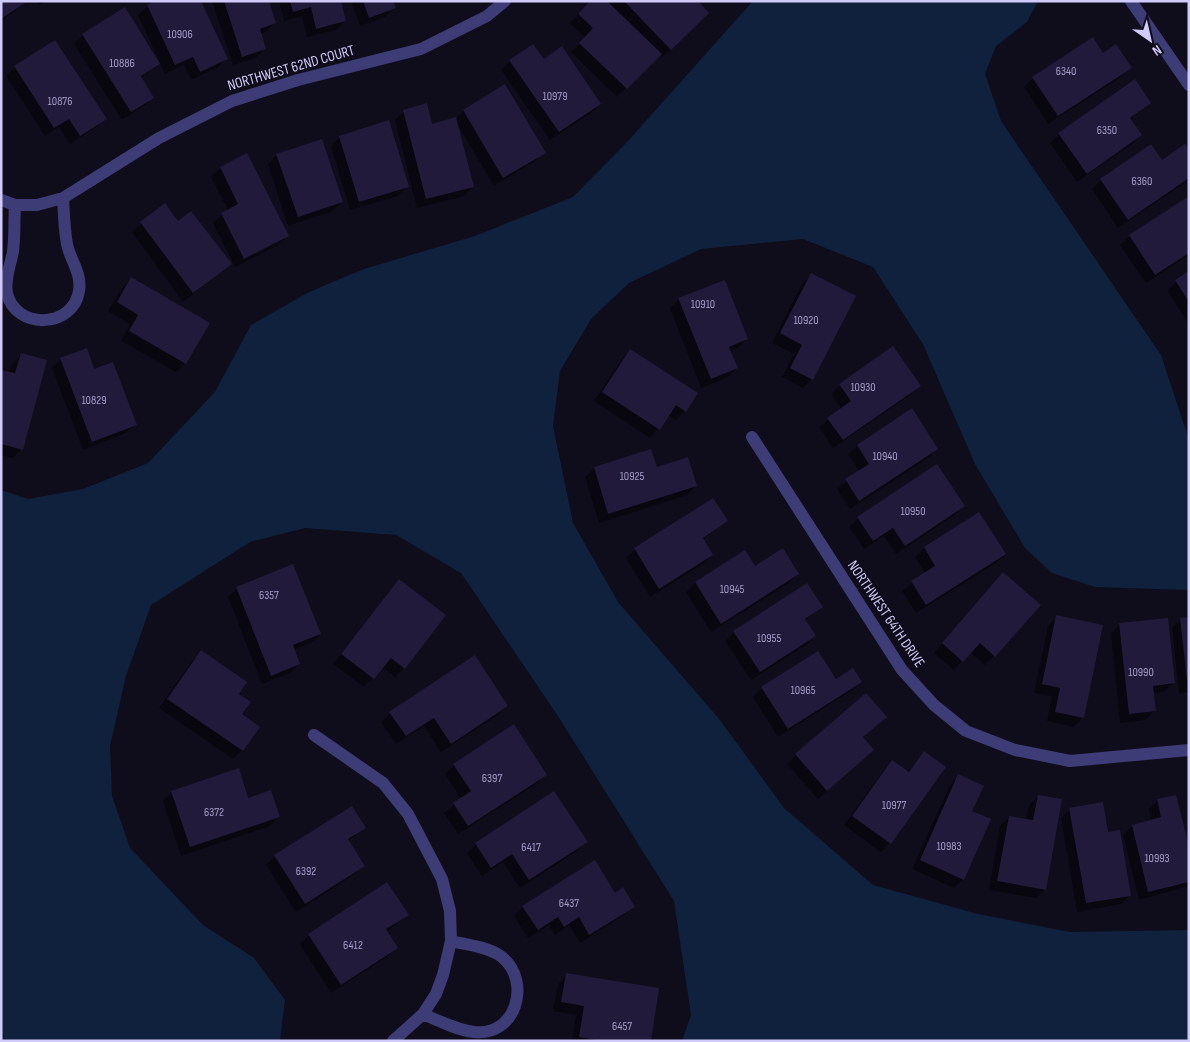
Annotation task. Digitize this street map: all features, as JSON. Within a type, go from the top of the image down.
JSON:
[{"type":"street","name":"NORTHWEST 62ND COURT","points":[[14,205],[37,205],[63,198],[159,138],[232,101],[298,80],[421,49],[487,16],[505,1]]},
{"type":"street","points":[[1131,1],[1189,85]]},
{"type":"street","points":[[1,200],[14,205],[13,251],[6,280],[7,293],[12,305],[21,314],[32,320],[45,321],[67,312],[79,294],[80,282],[78,271],[67,245],[63,198]]},
{"type":"street","name":"NORTHWEST 64TH DRIVE","points":[[752,437],[902,670],[934,705],[966,731],[1015,750],[1070,760],[1189,750]]},
{"type":"street","points":[[314,735],[383,784],[408,814],[442,878],[450,911],[451,941],[443,975],[436,994],[423,1014],[393,1041]]},
{"type":"street","points":[[423,1014],[462,1030],[475,1032],[489,1031],[502,1024],[512,1014],[518,1001],[518,982],[509,964],[500,956],[487,950],[451,941]]},
{"type":"water","points":[[753,1],[1038,1],[1027,22],[996,46],[985,74],[1001,121],[1161,355],[1189,440],[1189,590],[1095,587],[1052,573],[1025,548],[975,464],[923,344],[873,267],[803,239],[701,249],[629,283],[591,319],[560,371],[553,426],[573,523],[618,602],[720,720],[784,808],[873,885],[978,914],[1070,932],[1189,930],[1189,1041],[682,1041],[691,1015],[674,901],[558,716],[461,573],[396,535],[305,528],[250,542],[151,605],[126,676],[110,746],[112,796],[130,848],[203,925],[254,958],[285,1000],[280,1040],[1,1041],[1,490],[28,499],[83,489],[148,463],[215,392],[251,325],[309,292],[364,269],[475,236],[573,197],[628,141]]},
{"type":"building","points":[[1,1],[28,1],[1,19]]},
{"type":"building","points":[[155,1],[201,1],[228,59],[200,72],[193,57],[175,65],[147,5]]},
{"type":"building","points":[[224,1],[269,1],[276,23],[260,29],[266,49],[242,57]]},
{"type":"building","points":[[290,1],[341,1],[346,21],[316,29],[311,7],[293,12]]},
{"type":"building","points":[[363,1],[393,1],[396,8],[369,18]]},
{"type":"building","points":[[590,1],[607,1],[662,54],[627,89],[579,43],[593,28],[578,14]]},
{"type":"building","points":[[624,1],[698,1],[709,13],[671,50]]},
{"type":"building","points":[[125,7],[160,64],[141,76],[154,98],[131,112],[82,34]]},
{"type":"building","points":[[1093,37],[1103,53],[1116,44],[1132,68],[1058,116],[1032,77]]},
{"type":"building","points":[[55,40],[107,119],[80,136],[69,119],[54,128],[14,66]]},
{"type":"building","points":[[533,44],[544,59],[562,46],[601,104],[559,132],[509,60]]},
{"type":"building","points":[[1135,79],[1151,103],[1130,118],[1142,135],[1087,174],[1058,133]]},
{"type":"building","points":[[505,84],[546,153],[503,178],[463,110]]},
{"type":"building","points":[[427,103],[432,124],[456,117],[474,187],[426,199],[403,110]]},
{"type":"building","points":[[389,120],[409,187],[359,202],[339,136]]},
{"type":"building","points":[[322,139],[343,202],[298,217],[276,154]]},
{"type":"building","points":[[1151,144],[1162,160],[1185,144],[1189,149],[1189,178],[1128,220],[1100,179]]},
{"type":"building","points":[[247,153],[289,236],[244,259],[221,213],[238,204],[220,167]]},
{"type":"building","points":[[1189,196],[1189,253],[1155,275],[1129,235]]},
{"type":"building","points":[[165,203],[178,221],[191,211],[232,264],[193,293],[140,222]]},
{"type":"building","points":[[1189,271],[1189,302],[1175,280]]},
{"type":"building","points":[[811,273],[856,296],[813,380],[790,368],[802,345],[780,333]]},
{"type":"building","points":[[131,277],[210,323],[186,364],[129,331],[138,315],[117,302]]},
{"type":"building","points":[[725,280],[748,339],[729,347],[738,368],[711,379],[678,298]]},
{"type":"building","points":[[893,346],[921,386],[843,440],[827,418],[851,401],[839,384]]},
{"type":"building","points":[[87,348],[94,369],[113,362],[137,425],[92,442],[60,358]]},
{"type":"building","points":[[630,349],[698,393],[686,412],[676,405],[660,430],[602,392]]},
{"type":"building","points":[[21,353],[47,360],[23,450],[1,444],[1,370],[15,373]]},
{"type":"building","points":[[912,408],[938,449],[859,501],[845,479],[869,464],[857,445]]},
{"type":"building","points":[[651,449],[657,467],[688,457],[697,486],[608,514],[594,467]]},
{"type":"building","points":[[937,464],[965,506],[905,546],[893,528],[873,541],[857,517]]},
{"type":"building","points":[[713,498],[728,521],[703,538],[713,555],[659,589],[634,548]]},
{"type":"building","points":[[979,512],[1006,554],[926,605],[911,581],[935,566],[924,547]]},
{"type":"building","points":[[783,548],[799,574],[721,624],[695,582],[745,550],[755,566]]},
{"type":"building","points":[[293,564],[321,634],[293,645],[300,664],[271,676],[236,587]]},
{"type":"building","points":[[1003,572],[1041,605],[995,657],[980,643],[963,662],[942,643]]},
{"type":"building","points":[[399,579],[446,615],[405,669],[391,658],[374,679],[341,654]]},
{"type":"building","points":[[807,583],[823,607],[805,619],[816,636],[760,672],[733,631]]},
{"type":"building","points":[[1056,615],[1103,625],[1084,718],[1055,712],[1060,688],[1042,684]]},
{"type":"building","points":[[1189,617],[1189,680],[1187,680],[1180,618]]},
{"type":"building","points":[[1168,618],[1175,683],[1153,686],[1156,711],[1129,714],[1119,623]]},
{"type":"building","points":[[201,650],[247,682],[239,694],[251,702],[242,714],[260,727],[243,751],[167,699]]},
{"type":"building","points":[[818,651],[836,679],[853,668],[862,682],[788,729],[761,687]]},
{"type":"building","points":[[475,655],[508,706],[451,744],[434,718],[406,736],[389,712]]},
{"type":"building","points":[[866,693],[887,717],[863,737],[874,750],[827,791],[795,754]]},
{"type":"building","points":[[514,724],[547,775],[468,826],[453,803],[471,791],[453,764]]},
{"type":"building","points":[[924,751],[946,767],[891,844],[852,816],[892,760],[909,772]]},
{"type":"building","points":[[239,768],[248,798],[271,790],[280,817],[190,847],[171,791]]},
{"type":"building","points":[[958,774],[984,786],[972,811],[991,819],[964,880],[920,860]]},
{"type":"building","points":[[554,791],[588,842],[529,880],[512,854],[491,868],[475,843]]},
{"type":"building","points":[[1038,795],[1062,799],[1046,890],[997,881],[1009,816],[1033,820]]},
{"type":"building","points":[[1176,795],[1189,846],[1189,882],[1148,892],[1132,825],[1161,817],[1157,799]]},
{"type":"building","points":[[1103,802],[1108,832],[1120,830],[1131,896],[1086,903],[1069,808]]},
{"type":"building","points":[[352,806],[366,828],[348,839],[365,866],[305,904],[274,855]]},
{"type":"building","points":[[595,860],[615,893],[623,887],[635,907],[589,935],[579,917],[564,927],[558,917],[538,930],[522,906]]},
{"type":"building","points":[[387,882],[409,915],[386,929],[398,948],[341,985],[308,934]]},
{"type":"building","points":[[566,973],[659,988],[651,1041],[601,1041],[579,1037],[584,1006],[561,1002]]}]
